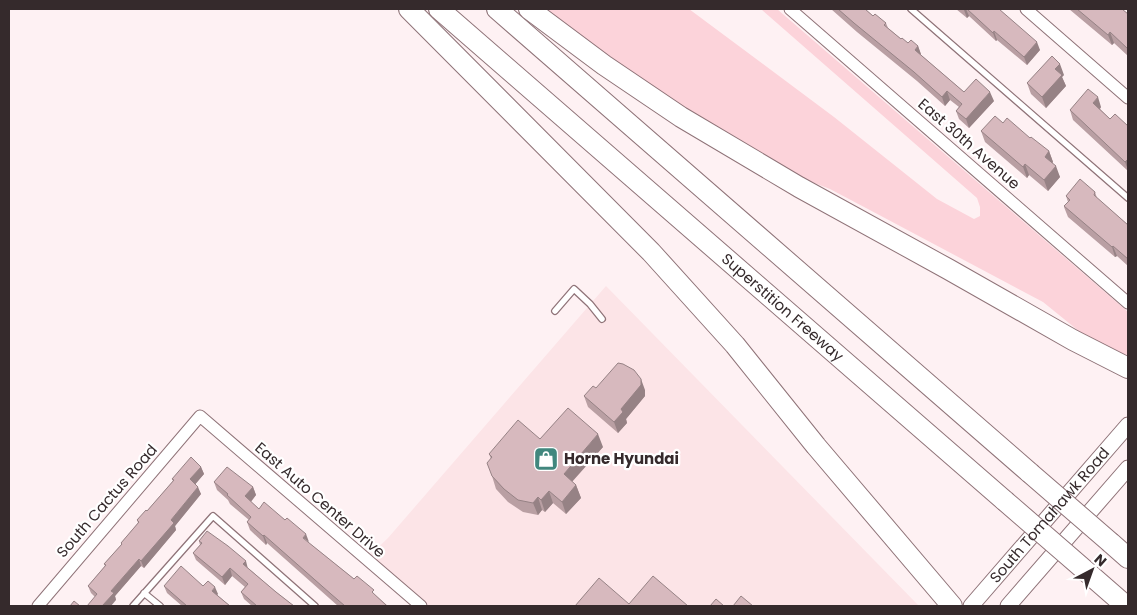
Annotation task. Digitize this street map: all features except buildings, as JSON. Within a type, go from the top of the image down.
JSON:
[{"type":"highway","points":[[409,9],[651,252],[735,345],[816,446],[952,606]]},
{"type":"highway","name":"Superstition Freeway","points":[[440,9],[1126,606]]},
{"type":"highway","points":[[497,9],[1128,558]]},
{"type":"highway","points":[[529,9],[612,70],[681,117],[745,156],[1073,340],[1128,368]]},
{"type":"main road","name":"South Tomahawk Road","points":[[971,606],[1128,425]]},
{"type":"main road","name":"South Tomahawk Road","points":[[1008,606],[1128,468]]},
{"type":"street","name":"East 30th Avenue","points":[[790,9],[1128,303]]},
{"type":"street","points":[[1026,9],[1128,98]]},
{"type":"street","name":"South Cactus Road","points":[[38,606],[200,416]]},
{"type":"street","name":"East Auto Center Drive","points":[[200,416],[421,606]]},
{"type":"lane","points":[[911,9],[1128,198]]},
{"type":"lane","points":[[555,312],[574,289],[602,319]]},
{"type":"lane","points":[[133,606],[213,516],[315,606]]},
{"type":"lane","points":[[144,593],[160,606]]},
{"type":"shaded area","points":[[542,9],[689,9],[834,117],[937,199],[974,219],[980,216],[977,198],[761,9],[777,9],[1128,312],[1128,355],[1118,353],[1085,336],[1043,302],[830,189],[801,178],[727,135],[627,72]]},
{"type":"shaded area","points":[[606,286],[919,606],[420,606],[366,559],[388,538]]},
{"type":"place","name":"Horne Hyundai","points":[[546,459]]}]
